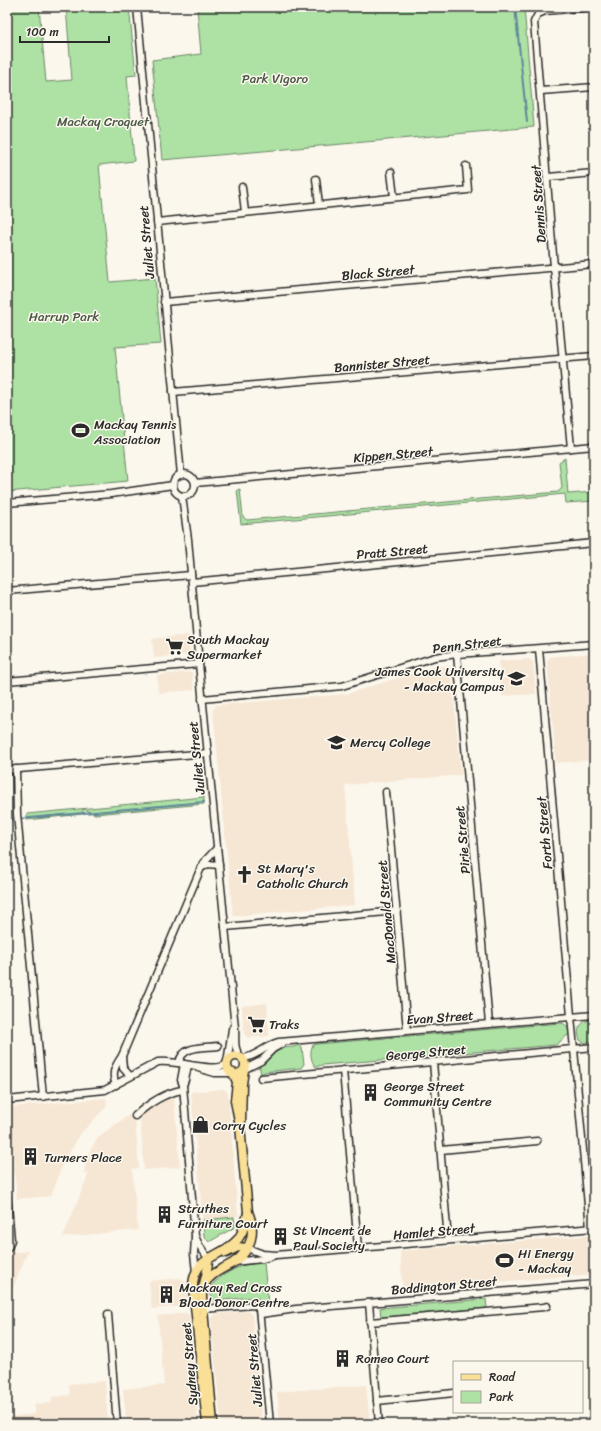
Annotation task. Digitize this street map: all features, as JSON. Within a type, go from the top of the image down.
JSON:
[{"type":"main road","points":[[204,1285],[214,1274],[240,1257],[247,1248],[251,1239],[252,1230],[248,1212],[240,1126],[235,1101],[237,1082],[227,1064],[232,1057],[241,1057],[246,1064],[242,1084],[242,1114],[240,1126]]},
{"type":"main road","points":[[232,1073],[240,1074],[244,1069]]},
{"type":"main road","points":[[196,1273],[202,1264],[228,1247],[237,1239],[244,1228],[248,1212]]},
{"type":"main road","points":[[211,1257],[240,1247],[247,1248]]},
{"type":"main road","name":"Sydney Street","points":[[207,1424],[200,1308],[202,1291],[209,1270],[211,1257]]},
{"type":"main road","name":"Sydney Street","points":[[196,1273],[193,1286],[200,1308],[213,1424]]},
{"type":"street","name":"Juliet Street","points":[[137,7],[181,475]]},
{"type":"street","name":"Dennis Street","points":[[571,448],[554,267],[541,91],[534,22],[538,14],[545,11],[594,8]]},
{"type":"street","points":[[541,91],[594,87]]},
{"type":"street","points":[[157,222],[468,190],[466,166]]},
{"type":"street","points":[[391,172],[394,197]]},
{"type":"street","points":[[548,177],[594,173]]},
{"type":"street","points":[[316,179],[319,205]]},
{"type":"street","points":[[242,187],[245,212]]},
{"type":"street","name":"Black Street","points":[[164,302],[594,264]]},
{"type":"street","name":"Bannister Street","points":[[173,392],[594,356]]},
{"type":"street","name":"Kippen Street","points":[[195,483],[594,446]]},
{"type":"street","points":[[181,475],[188,475],[195,483],[195,487],[189,495],[182,496],[177,493],[173,485],[175,479],[181,475]]},
{"type":"street","points":[[7,503],[111,494],[173,485]]},
{"type":"street","name":"Juliet Street","points":[[182,496],[192,582],[202,699],[235,1028],[235,1048],[241,1057]]},
{"type":"street","name":"Pratt Street","points":[[192,582],[594,543]]},
{"type":"street","points":[[7,592],[191,575]]},
{"type":"street","name":"Penn Street","points":[[202,699],[342,686],[436,657],[457,654],[594,644]]},
{"type":"street","name":"Forth Street","points":[[539,649],[574,1049],[592,1228]]},
{"type":"street","name":"Pirie Street","points":[[457,654],[489,1024]]},
{"type":"street","points":[[7,681],[199,664]]},
{"type":"street","points":[[7,770],[208,753]]},
{"type":"street","points":[[16,770],[17,814],[43,1097]]},
{"type":"street","name":"MacDonald Street","points":[[386,792],[407,1030]]},
{"type":"street","points":[[116,1085],[113,1072],[122,1056],[204,861],[217,848]]},
{"type":"street","points":[[200,870],[206,864],[219,865]]},
{"type":"street","points":[[225,927],[397,911]]},
{"type":"street","name":"Evan Street","points":[[241,1057],[251,1056],[271,1044],[289,1041],[594,1015]]},
{"type":"street","name":"Juliet Street","points":[[227,1064],[234,1018]]},
{"type":"street","name":"Evan Street","points":[[244,1069],[261,1061],[276,1047],[289,1041]]},
{"type":"street","points":[[218,1046],[186,1050],[180,1056],[186,1064],[210,1072],[232,1073]]},
{"type":"street","name":"George Street","points":[[261,1078],[594,1047]]},
{"type":"street","points":[[122,1056],[123,1069],[130,1076]]},
{"type":"street","points":[[7,1100],[109,1089],[130,1076],[158,1062],[219,1068],[227,1064]]},
{"type":"street","points":[[433,1062],[448,1240]]},
{"type":"street","points":[[186,1064],[181,1080],[195,1236],[196,1273]]},
{"type":"street","points":[[343,1070],[358,1248]]},
{"type":"street","points":[[135,1116],[158,1099],[182,1087]]},
{"type":"street","points":[[441,1150],[537,1141]]},
{"type":"street","points":[[7,1195],[11,1240],[8,1249]]},
{"type":"street","name":"Hamlet Street","points":[[233,1262],[262,1259],[276,1255],[592,1228]]},
{"type":"street","points":[[195,1236],[197,1242],[211,1257]]},
{"type":"street","name":"Hamlet Street","points":[[247,1248],[262,1253],[276,1255]]},
{"type":"street","name":"Boddington Street","points":[[200,1308],[253,1305],[260,1311],[296,1309],[594,1284]]},
{"type":"street","points":[[369,1303],[379,1424]]},
{"type":"street","points":[[370,1322],[547,1306]]},
{"type":"street","name":"Juliet Street","points":[[260,1311],[270,1424]]},
{"type":"street","points":[[108,1314],[117,1424]]},
{"type":"street","points":[[377,1401],[453,1393]]},
{"type":"shaded area","points":[[188,635],[190,654],[154,658],[152,639]]},
{"type":"shaded area","points":[[594,653],[594,760],[556,763],[547,661],[550,657]]},
{"type":"shaded area","name":"James Cook University - Mackay Campus","points":[[529,659],[533,662],[536,694],[502,696],[499,661]]},
{"type":"shaded area","name":"Mercy College","points":[[447,666],[451,669],[461,775],[345,785],[355,905],[233,916],[213,709],[217,705],[347,694],[433,667]]},
{"type":"shaded area","points":[[192,672],[194,690],[158,693],[157,675]]},
{"type":"shaded area","points":[[267,1003],[269,1036],[248,1038],[244,1034],[242,1006]]},
{"type":"shaded area","points":[[224,1089],[228,1093],[238,1216],[235,1217],[235,1227],[209,1242],[204,1236],[191,1092]]},
{"type":"shaded area","points":[[106,1098],[107,1106],[81,1133],[63,1163],[51,1196],[17,1199],[9,1112],[12,1107]]},
{"type":"shaded area","points":[[174,1098],[180,1167],[144,1170],[140,1116],[167,1099]]},
{"type":"shaded area","points":[[129,1115],[135,1120],[139,1168],[132,1169],[138,1230],[63,1237],[89,1173],[84,1173],[87,1156],[98,1137]]},
{"type":"shaded area","points":[[594,1235],[594,1274],[403,1290],[400,1251]]},
{"type":"shaded area","points":[[28,1251],[7,1302],[7,1253]]},
{"type":"shaded area","points":[[180,1278],[185,1281],[187,1303],[185,1306],[152,1309],[149,1281]]},
{"type":"shaded area","points":[[248,1311],[252,1315],[262,1424],[221,1424],[211,1318],[215,1314]]},
{"type":"shaded area","points":[[187,1313],[189,1315],[198,1424],[127,1424],[123,1389],[164,1385],[158,1316]]},
{"type":"shaded area","points":[[105,1381],[108,1424],[7,1424],[7,1417],[35,1414],[35,1404],[52,1403],[52,1397],[70,1395],[69,1384]]},
{"type":"shaded area","points":[[366,1385],[370,1424],[280,1424],[277,1392]]},
{"type":"green space","name":"Harrup Park","points":[[7,7],[39,7],[46,82],[72,80],[66,7],[129,7],[136,75],[127,76],[134,161],[99,165],[110,282],[155,278],[161,344],[115,347],[128,481],[7,492]]},
{"type":"green space","name":"Park Vigoro","points":[[197,7],[524,7],[534,127],[162,160],[152,60],[201,54]]},
{"type":"green space","points":[[565,458],[568,494],[594,492],[594,501],[566,503],[565,494],[241,524],[237,490],[240,489],[243,517],[247,520],[558,492],[562,488],[559,462]]},
{"type":"green space","points":[[204,797],[204,804],[95,814],[83,809],[83,814],[27,820],[27,814]]},
{"type":"green space","points":[[589,1020],[594,1021],[592,1041],[584,1043],[580,1040],[578,1030],[583,1023]]},
{"type":"green space","points":[[561,1023],[565,1024],[569,1034],[556,1045],[322,1065],[316,1067],[311,1057],[311,1050],[313,1045],[316,1044]]},
{"type":"green space","points":[[298,1045],[302,1048],[304,1064],[301,1068],[264,1072],[261,1074],[259,1065],[274,1052],[282,1048],[294,1047]]},
{"type":"green space","points":[[234,1217],[235,1227],[209,1242],[204,1236],[203,1220]]},
{"type":"green space","points":[[264,1263],[268,1304],[253,1297],[214,1301],[210,1290],[215,1282],[220,1278],[232,1270],[244,1265]]},
{"type":"green space","points":[[486,1299],[487,1308],[381,1317],[380,1308]]},
{"type":"waterway","points":[[515,7],[527,122]]},
{"type":"waterway","points":[[7,820],[204,802]]},
{"type":"place","name":"Mackay Tennis Association","points":[[81,431]]},
{"type":"place","name":"South Mackay Supermarket","points":[[174,646]]},
{"type":"place","name":"James Cook University - Mackay Campus","points":[[517,678]]},
{"type":"place","name":"Mercy College","points":[[337,742]]},
{"type":"place","name":"St Mary's Catholic Church","points":[[244,875]]},
{"type":"place","name":"Traks","points":[[256,1024]]},
{"type":"place","name":"George Street Community Centre","points":[[371,1093]]},
{"type":"place","name":"Corry Cycles","points":[[200,1125]]},
{"type":"place","name":"Turners Place","points":[[31,1157]]},
{"type":"place","name":"Struthes Furniture Court","points":[[165,1215]]},
{"type":"place","name":"St Vincent de Paul Society","points":[[280,1237]]},
{"type":"place","name":"Hi Energy - Mackay","points":[[505,1260]]},
{"type":"place","name":"Mackay Red Cross Blood Donor Centre","points":[[166,1294]]},
{"type":"place","name":"Romeo Court","points":[[343,1358]]},
{"type":"park label","name":"Mackay Croquet","points":[[103,121]]}]
